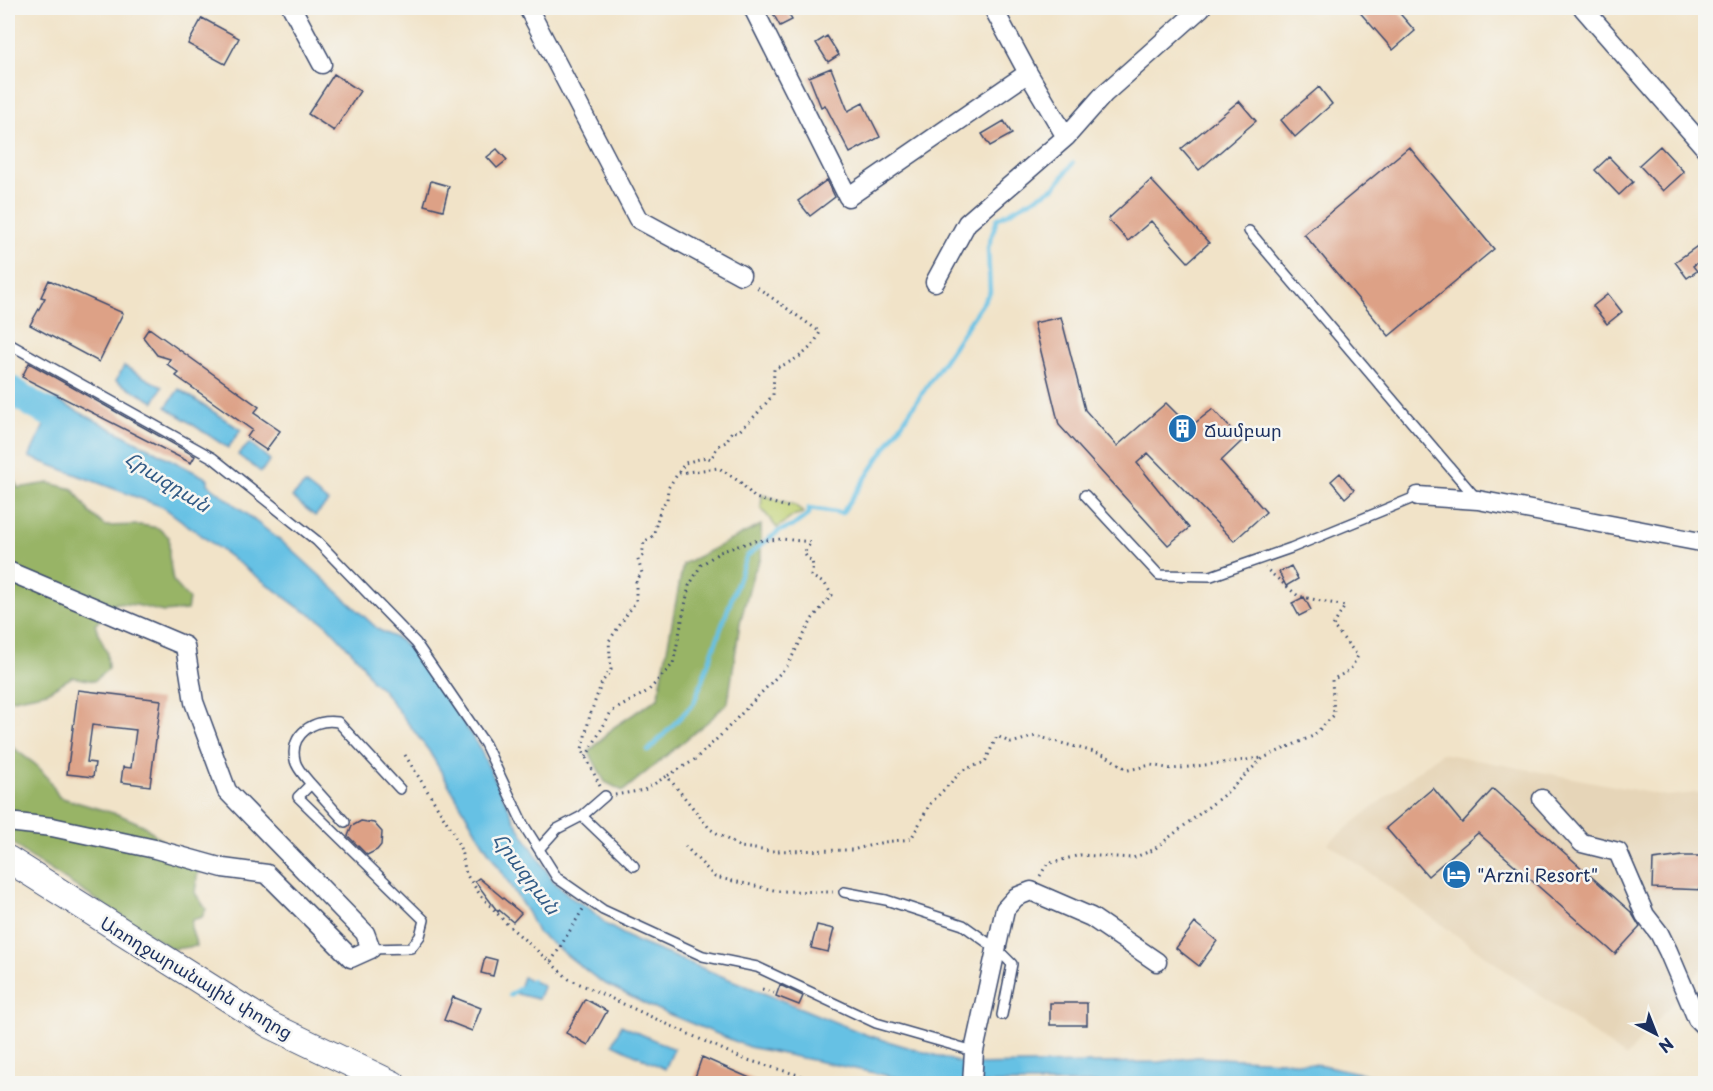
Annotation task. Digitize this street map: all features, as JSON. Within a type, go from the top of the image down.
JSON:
[{"type":"main road","name":"Առողջարանային փողոց","points":[[8,859],[270,1025],[393,1083]]},
{"type":"street","points":[[292,8],[322,64]]},
{"type":"street","points":[[528,8],[638,219],[741,275]]},
{"type":"street","points":[[753,8],[848,196],[1028,73]]},
{"type":"street","points":[[993,8],[1066,137]]},
{"type":"street","points":[[935,282],[967,223],[1066,137],[1104,94],[1201,8]]},
{"type":"street","points":[[1583,8],[1706,149]]},
{"type":"street","points":[[1418,496],[1478,500],[1706,543]]},
{"type":"street","points":[[8,571],[184,646],[194,702],[227,791],[365,933],[371,949],[351,958],[267,874],[224,868],[155,849],[52,827],[8,822]]},
{"type":"street","points":[[1542,799],[1582,843],[1618,852],[1645,915],[1659,933],[1668,951],[1696,1020],[1706,1028]]},
{"type":"street","points":[[972,1083],[973,1058],[1005,909],[1016,897],[1031,891],[1091,917],[1157,962]]},
{"type":"lane","points":[[1249,231],[1478,500]]},
{"type":"lane","points":[[11,345],[213,458],[317,541],[416,643],[485,744],[523,824],[557,878],[603,910],[703,956],[757,967],[876,1023],[973,1058]]},
{"type":"lane","points":[[1085,495],[1159,575],[1211,576],[1418,496]]},
{"type":"lane","points":[[345,822],[311,784],[295,761],[295,745],[307,727],[327,720],[338,722],[400,789]]},
{"type":"lane","points":[[311,784],[298,797],[424,920],[420,936],[411,948],[371,949]]},
{"type":"lane","points":[[539,849],[557,829],[582,816],[605,796]]},
{"type":"lane","points":[[582,816],[634,866]]},
{"type":"lane","points":[[844,892],[886,900],[963,925],[998,950],[1012,964],[1002,1015]]},
{"type":"path","points":[[586,757],[611,712],[648,691],[673,664],[689,586],[701,565],[720,552],[753,541],[782,539],[811,542],[804,553],[808,559],[812,560],[811,576],[825,584],[831,595],[813,618],[787,666],[693,761],[644,790],[605,796],[582,750],[590,715],[602,682],[611,670],[609,641],[636,601],[636,581],[642,573],[638,560],[642,556],[644,542],[653,536],[661,507],[667,500],[668,488],[685,463],[706,457],[711,459],[718,446],[726,442],[732,432],[738,432],[756,415],[773,395],[774,369],[796,360],[814,345],[820,332],[741,275]]},
{"type":"path","points":[[678,473],[719,468],[740,482],[755,498],[790,508]]},
{"type":"path","points":[[667,776],[710,829],[740,847],[770,850],[852,850],[884,842],[911,839],[930,804],[963,770],[985,762],[997,736],[1011,743],[1036,736],[1105,755],[1128,770],[1151,765],[1172,769],[1263,758],[1313,736],[1334,715],[1332,680],[1350,670],[1358,656],[1333,626],[1345,606],[1298,596],[1256,560]]},
{"type":"path","points":[[405,755],[453,832],[466,874],[481,896],[508,925],[569,979],[741,1058],[828,1083]]},
{"type":"path","points":[[1031,891],[1047,864],[1080,855],[1133,858],[1153,850],[1225,794],[1263,758]]},
{"type":"path","points":[[685,846],[715,877],[778,891],[844,892]]},
{"type":"path","points":[[550,963],[584,907]]},
{"type":"path","points":[[762,989],[774,993]]},
{"type":"shaded area","points":[[1441,753],[1667,796],[1705,792],[1705,965],[1626,1057],[1328,843]]},
{"type":"green space","points":[[8,445],[18,488],[49,483],[73,489],[90,513],[105,526],[141,525],[158,528],[169,537],[173,581],[189,599],[187,610],[163,612],[116,603],[95,625],[107,653],[108,669],[94,681],[72,677],[47,692],[8,700]]},
{"type":"green space","points":[[762,495],[795,505],[803,513],[795,515],[777,528],[761,508]]},
{"type":"green space","points":[[761,525],[761,558],[753,574],[740,623],[728,702],[711,719],[623,791],[605,782],[589,752],[614,727],[658,698],[683,564]]},
{"type":"green space","points":[[8,742],[42,771],[59,797],[120,815],[143,825],[198,870],[195,893],[206,909],[202,917],[192,920],[191,928],[197,946],[172,949],[30,857],[8,839]]},
{"type":"water","points":[[124,366],[162,387],[154,402],[116,381]]},
{"type":"water","points":[[179,389],[241,430],[228,448],[166,407]]},
{"type":"water","points":[[56,400],[208,479],[208,484],[291,549],[379,630],[400,640],[421,658],[479,747],[517,825],[553,881],[573,899],[588,907],[607,925],[635,941],[867,1035],[968,1065],[1159,1062],[1197,1057],[1322,1065],[1391,1080],[1395,1083],[923,1083],[749,1047],[649,1006],[600,981],[537,932],[528,913],[483,843],[429,751],[382,689],[372,681],[361,662],[325,623],[298,607],[163,507],[29,457]]},
{"type":"water","points":[[250,443],[270,460],[261,472],[238,455]]},
{"type":"water","points":[[305,484],[328,502],[315,516],[292,497]]},
{"type":"water","points":[[523,977],[542,985],[538,999],[517,994]]},
{"type":"water","points":[[621,1025],[674,1049],[665,1069],[613,1044]]},
{"type":"building","points":[[770,8],[785,8],[792,20],[780,26]]},
{"type":"building","points":[[1356,8],[1395,8],[1415,31],[1393,50]]},
{"type":"building","points":[[202,18],[239,38],[225,64],[188,44]]},
{"type":"building","points":[[827,36],[839,55],[828,62],[816,43]]},
{"type":"building","points":[[831,68],[848,111],[863,103],[880,137],[850,153],[825,105],[821,107],[809,77]]},
{"type":"building","points":[[334,74],[360,91],[334,131],[308,114]]},
{"type":"building","points":[[1319,87],[1332,104],[1295,137],[1281,120]]},
{"type":"building","points":[[1239,101],[1256,121],[1199,170],[1181,149]]},
{"type":"building","points":[[1004,121],[1012,134],[990,146],[982,134]]},
{"type":"building","points":[[1660,146],[1684,172],[1663,191],[1639,165]]},
{"type":"building","points":[[1409,147],[1494,249],[1389,336],[1304,234]]},
{"type":"building","points":[[497,149],[507,160],[497,168],[487,157]]},
{"type":"building","points":[[1609,157],[1633,182],[1619,195],[1595,170]]},
{"type":"building","points":[[827,180],[835,197],[810,216],[798,201]]},
{"type":"building","points":[[1151,180],[1209,243],[1188,262],[1151,221],[1128,241],[1108,219]]},
{"type":"building","points":[[431,181],[449,186],[443,210],[424,205]]},
{"type":"building","points":[[1706,240],[1706,257],[1693,266],[1697,271],[1687,278],[1675,262]]},
{"type":"building","points":[[49,280],[123,313],[99,362],[30,325],[45,298],[41,297]]},
{"type":"building","points":[[1608,294],[1622,312],[1607,324],[1593,306]]},
{"type":"building","name":"Ճամբար","points":[[1061,317],[1085,410],[1117,446],[1166,403],[1190,427],[1213,409],[1242,441],[1221,461],[1266,512],[1234,541],[1148,453],[1137,463],[1189,528],[1168,545],[1059,425],[1034,323]]},
{"type":"building","points":[[149,328],[259,407],[254,413],[280,431],[266,450],[247,437],[252,430],[176,376],[179,373],[167,364],[170,359],[157,355],[143,337]]},
{"type":"building","points":[[29,363],[195,456],[191,463],[22,377]]},
{"type":"building","points":[[1340,473],[1354,490],[1345,498],[1331,481]]},
{"type":"building","points":[[1291,566],[1298,579],[1286,586],[1279,572]]},
{"type":"building","points":[[1304,597],[1311,610],[1299,616],[1292,603]]},
{"type":"building","points":[[78,690],[161,700],[150,786],[121,782],[123,767],[131,768],[136,730],[92,725],[87,762],[95,763],[93,777],[67,774]]},
{"type":"building","points":[[1433,788],[1462,823],[1493,789],[1631,912],[1640,927],[1615,954],[1478,833],[1428,876],[1386,828]]},
{"type":"building","points":[[361,821],[374,823],[382,832],[381,845],[367,855],[348,836],[352,826]]},
{"type":"building","points":[[1706,856],[1706,890],[1652,888],[1653,860]]},
{"type":"building","points":[[479,878],[521,913],[513,922],[499,910],[498,912],[475,881]]},
{"type":"building","points":[[1195,923],[1217,941],[1199,966],[1176,948]]},
{"type":"building","points":[[817,925],[834,929],[828,952],[811,948]]},
{"type":"building","points":[[485,957],[497,960],[493,976],[481,973]]},
{"type":"building","points":[[780,985],[803,996],[799,1005],[776,996]]},
{"type":"building","points":[[453,997],[481,1008],[472,1031],[444,1020]]},
{"type":"building","points":[[585,999],[607,1011],[588,1045],[566,1033]]},
{"type":"building","points":[[1050,1003],[1087,1003],[1087,1025],[1050,1025]]},
{"type":"building","points":[[702,1057],[761,1083],[693,1083]]},
{"type":"waterway","points":[[648,751],[694,703],[747,556],[779,531],[793,526],[809,514],[809,508],[842,513],[990,292],[988,248],[997,219],[1055,187],[1073,163]]},
{"type":"waterway","name":"Հրազդան","points":[[8,388],[34,405],[83,431]]},
{"type":"waterway","points":[[510,995],[532,980]]},
{"type":"place","name":"Ճամբար","points":[[1183,429]]},
{"type":"place","name":"\"Arzni Resort\"","points":[[1456,874]]}]
